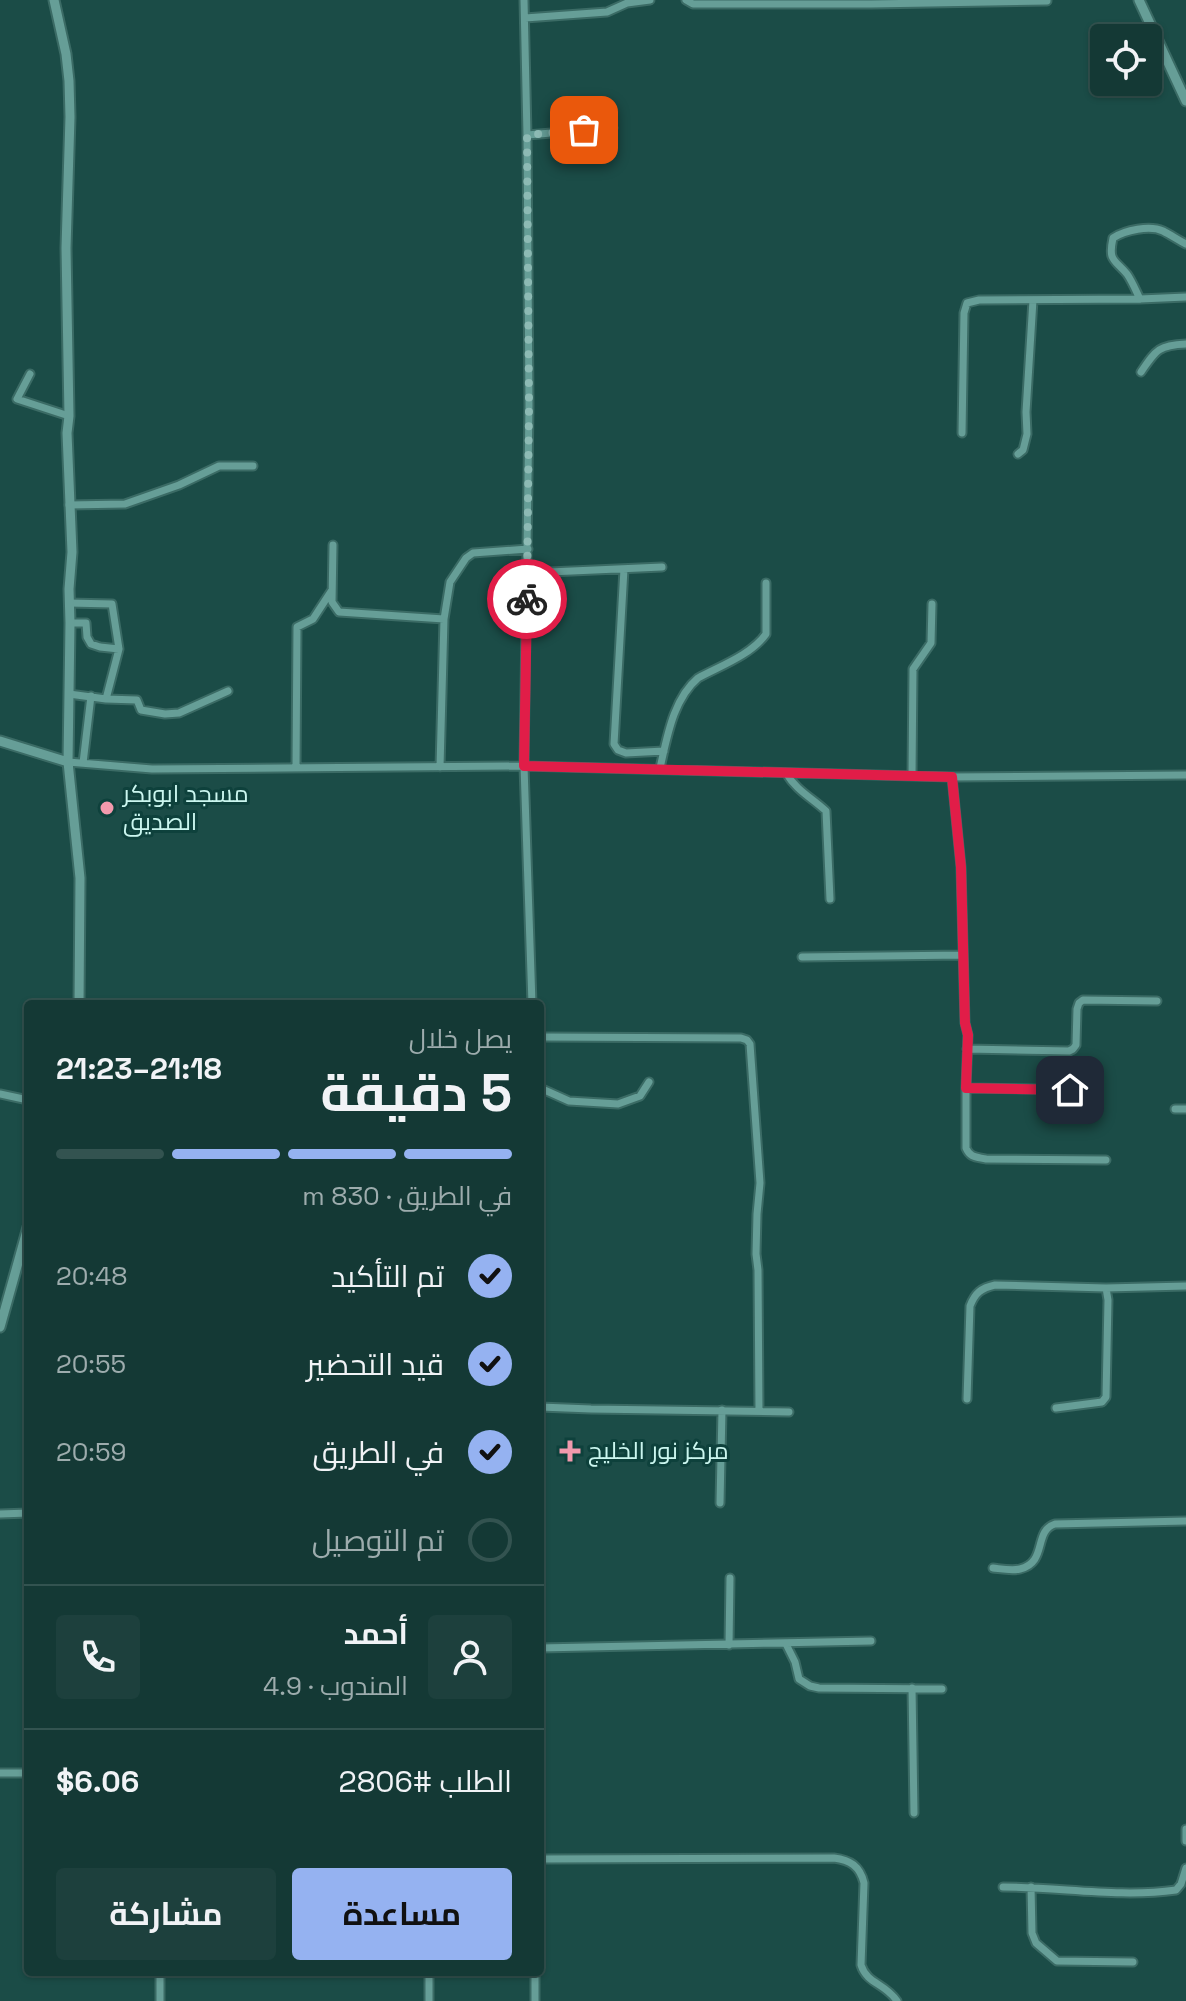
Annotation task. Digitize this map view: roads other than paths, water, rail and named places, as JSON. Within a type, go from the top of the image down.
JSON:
[{"type":"street","points":[[54,0],[66,54],[70,117],[66,248],[67,433],[72,552],[68,762],[80,878],[79,1000]]},
{"type":"street","points":[[524,0],[529,389],[524,766],[532,1000]]},
{"type":"street","points":[[525,18],[607,12],[627,3],[650,0]]},
{"type":"street","points":[[686,0],[693,4],[871,4],[1047,0]]},
{"type":"street","points":[[1139,0],[1185,95]]},
{"type":"street","points":[[527,135],[613,128]]},
{"type":"street","points":[[1140,299],[1127,274],[1114,262],[1113,238],[1117,234],[1157,229],[1186,244]]},
{"type":"street","points":[[962,433],[964,306],[971,300],[1186,297]]},
{"type":"street","points":[[1018,454],[1023,450],[1027,434],[1033,300]]},
{"type":"street","points":[[1141,372],[1162,347],[1186,344]]},
{"type":"street","points":[[30,374],[17,399],[69,416]]},
{"type":"street","points":[[69,505],[125,504],[179,485],[219,466],[253,466]]},
{"type":"street","points":[[333,545],[332,602],[339,612],[444,619]]},
{"type":"street","points":[[440,767],[444,619],[450,582],[473,553],[528,549]]},
{"type":"street","points":[[527,573],[662,567]]},
{"type":"street","points":[[624,569],[614,744],[626,753],[664,751]]},
{"type":"street","points":[[660,768],[679,703],[691,684],[749,650],[766,634],[766,583]]},
{"type":"street","points":[[296,768],[297,627],[313,619],[332,590]]},
{"type":"street","points":[[69,603],[112,604],[119,649],[106,699]]},
{"type":"street","points":[[912,775],[913,669],[931,643],[932,604]]},
{"type":"street","points":[[70,623],[86,623],[91,644],[119,649]]},
{"type":"street","points":[[69,694],[137,700],[141,710],[165,714],[179,713],[228,691]]},
{"type":"street","points":[[83,763],[91,696]]},
{"type":"street","points":[[0,741],[68,762],[152,769],[524,766],[952,777],[1186,775]]},
{"type":"street","points":[[786,773],[792,784],[826,811],[830,899]]},
{"type":"street","points":[[952,777],[961,867],[967,1049],[966,1148],[974,1157],[1106,1160]]},
{"type":"street","points":[[802,957],[963,955]]},
{"type":"street","points":[[967,1049],[1069,1051],[1076,1045],[1077,1009],[1083,1000],[1157,1001]]},
{"type":"street","points":[[544,1037],[741,1038],[750,1044],[760,1183],[756,1241],[759,1411]]},
{"type":"street","points":[[544,1090],[569,1101],[618,1104],[640,1096],[649,1082]]},
{"type":"street","points":[[966,1088],[1096,1090]]},
{"type":"street","points":[[0,1094],[24,1099]]},
{"type":"street","points":[[1175,1109],[1186,1109]]},
{"type":"street","points":[[0,1327],[24,1241]]},
{"type":"street","points":[[967,1399],[970,1306],[973,1296],[985,1287],[1186,1286]]},
{"type":"street","points":[[1056,1408],[1102,1402],[1106,1397],[1106,1288]]},
{"type":"street","points":[[544,1407],[789,1412]]},
{"type":"street","points":[[720,1503],[722,1410]]},
{"type":"street","points":[[0,1514],[24,1513]]},
{"type":"street","points":[[993,1568],[1016,1570],[1031,1564],[1039,1551],[1045,1530],[1055,1524],[1186,1521]]},
{"type":"street","points":[[729,1645],[730,1578]]},
{"type":"street","points":[[544,1648],[871,1641]]},
{"type":"street","points":[[786,1644],[799,1679],[810,1686],[942,1689]]},
{"type":"street","points":[[912,1688],[914,1813]]},
{"type":"street","points":[[0,1773],[24,1773]]},
{"type":"street","points":[[1186,1829],[1186,1841]]},
{"type":"street","points":[[544,1859],[847,1860],[862,1874],[864,1883],[863,1971],[869,1979],[890,1991],[897,2001]]},
{"type":"street","points":[[1003,1887],[1162,1892],[1176,1890],[1186,1868]]},
{"type":"street","points":[[1031,1887],[1032,1933],[1036,1943],[1057,1961],[1133,1962]]},
{"type":"street","points":[[160,1976],[160,1999]]},
{"type":"street","points":[[429,1976],[429,2001]]},
{"type":"street","points":[[535,1976],[535,2001]]},
{"type":"place","name":"مسجد ابوبكر الصديق","points":[[107,808]]},
{"type":"place","name":"مركز نور الخليج","points":[[570,1451]]}]
